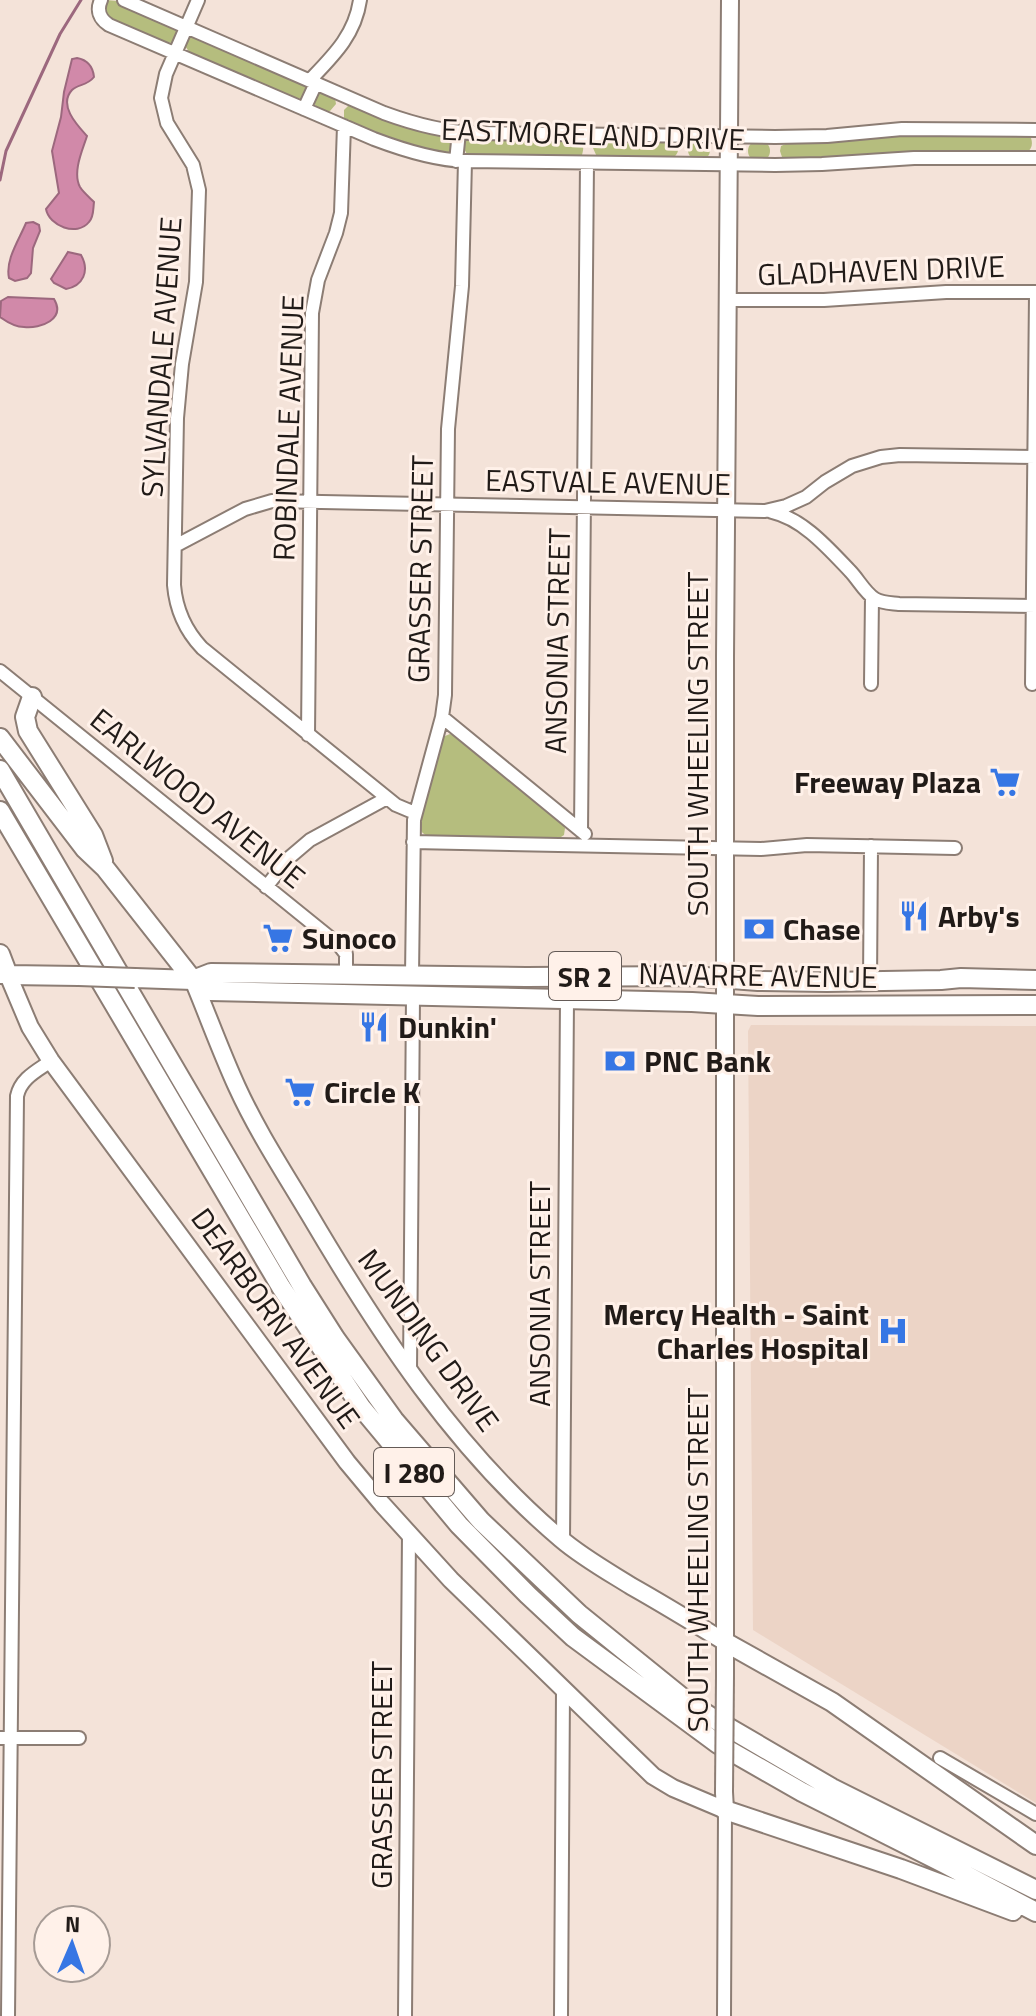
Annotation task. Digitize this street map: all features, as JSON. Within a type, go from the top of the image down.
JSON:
[{"type":"highway","points":[[32,697],[25,717],[28,731],[93,835],[105,868]]},
{"type":"highway","points":[[0,738],[85,849],[105,868],[193,980]]},
{"type":"highway","name":"I 280","points":[[0,770],[335,1338],[394,1420],[481,1521],[579,1614],[689,1703],[832,1788],[1036,1890]]},
{"type":"highway","name":"I 280","points":[[0,811],[281,1287],[361,1407],[459,1525],[573,1637],[718,1744],[802,1792],[1036,1912]]},
{"type":"highway","points":[[0,954],[4,975]]},
{"type":"highway","name":"NAVARRE AVENUE","points":[[4,975],[193,980],[211,973],[692,976],[758,981],[870,982],[961,978],[1031,980]]},
{"type":"highway","points":[[261,992],[262,985],[266,983],[337,983],[374,974]]},
{"type":"highway","points":[[345,994],[405,987],[411,975]]},
{"type":"highway","name":"NAVARRE AVENUE","points":[[193,980],[210,991],[724,1004],[1036,1005]]},
{"type":"highway","points":[[879,1006],[913,996],[1020,995],[1031,980]]},
{"type":"highway","points":[[725,1642],[832,1702],[1036,1845]]},
{"type":"highway","points":[[724,1801],[1036,1920]]},
{"type":"main road","name":"SOUTH WHEELING STREET","points":[[724,1801],[724,1004],[730,0]]},
{"type":"main road","name":"DEARBORN AVENUE","points":[[4,975],[51,1061],[347,1462],[409,1535],[451,1580],[653,1776],[673,1788],[724,1801]]},
{"type":"main road","name":"MUNDING DRIVE","points":[[193,980],[258,1128],[343,1273],[410,1372],[461,1436],[519,1502],[563,1541],[725,1642]]},
{"type":"street","name":"EASTMORELAND DRIVE","points":[[101,0],[99,8],[103,21],[396,147],[460,161],[775,165],[914,158],[1036,158]]},
{"type":"street","name":"EASTMORELAND DRIVE","points":[[124,0],[404,120],[459,132],[775,137],[902,129],[1036,130]]},
{"type":"street","name":"SYLVANDALE AVENUE","points":[[198,0],[163,85],[162,108],[167,123],[193,165],[199,196],[196,282],[176,427],[176,596],[183,619],[202,648],[396,805],[415,813]]},
{"type":"street","points":[[304,109],[313,81],[348,37],[357,18],[360,0]]},
{"type":"street","points":[[339,124],[346,96]]},
{"type":"street","name":"ROBINDALE AVENUE","points":[[308,735],[312,313],[318,280],[341,213],[339,124]]},
{"type":"street","name":"GRASSER STREET","points":[[411,975],[415,813],[442,717],[445,695],[448,429],[463,257],[459,132]]},
{"type":"street","name":"ANSONIA STREET","points":[[581,831],[589,135]]},
{"type":"street","points":[[683,136],[683,164]]},
{"type":"street","points":[[775,137],[775,165]]},
{"type":"street","name":"GLADHAVEN DRIVE","points":[[727,300],[824,300],[946,292],[1036,294]]},
{"type":"street","points":[[1032,684],[1036,294]]},
{"type":"street","name":"EASTVALE AVENUE","points":[[175,546],[251,506],[272,501],[765,511],[796,502],[842,471],[881,457],[1035,457]]},
{"type":"street","points":[[765,511],[784,515],[805,527],[872,597],[885,602],[1035,606]]},
{"type":"street","points":[[871,684],[872,597]]},
{"type":"street","name":"EARLWOOD AVENUE","points":[[0,671],[345,951],[346,975]]},
{"type":"street","points":[[442,717],[599,846]]},
{"type":"street","points":[[266,887],[290,857],[310,840],[387,798]]},
{"type":"street","points":[[413,842],[768,849],[807,845],[955,848]]},
{"type":"street","points":[[870,982],[871,846]]},
{"type":"street","points":[[410,1372],[413,996]]},
{"type":"street","name":"ANSONIA STREET","points":[[563,1541],[567,999]]},
{"type":"street","points":[[8,2016],[6,1738],[17,1096],[26,1078],[51,1061]]},
{"type":"street","points":[[0,1279],[15,1279]]},
{"type":"street","name":"GRASSER STREET","points":[[405,2016],[409,1535]]},
{"type":"street","points":[[561,2016],[563,1690]]},
{"type":"street","points":[[6,1738],[79,1738]]},
{"type":"street","points":[[940,1758],[1036,1814]]},
{"type":"street","name":"SOUTH WHEELING STREET","points":[[724,1801],[724,2016]]},
{"type":"shaded area","points":[[72,59],[89,64],[94,77],[72,90],[67,102],[70,114],[87,136],[77,175],[81,189],[94,202],[89,222],[78,229],[71,229],[58,225],[46,209],[59,193],[52,151]]},
{"type":"shaded area","points":[[26,223],[39,225],[40,231],[33,248],[31,273],[27,278],[15,281],[9,278],[11,257]]},
{"type":"shaded area","points":[[68,252],[81,255],[85,272],[77,285],[66,289],[51,279]]},
{"type":"shaded area","points":[[8,297],[54,299],[57,312],[44,324],[17,326],[0,317],[1,301]]},
{"type":"shaded area","name":"Mercy Health - Saint Charles Hospital","points":[[751,1025],[1036,1026],[1036,1803],[753,1630],[748,1031]]},
{"type":"green space","points":[[106,0],[117,1],[174,26],[177,33],[174,40],[171,43],[162,41],[106,17],[102,4]]},
{"type":"green space","points":[[191,36],[306,85],[303,98],[297,99],[190,53],[185,46]]},
{"type":"green space","points":[[322,92],[335,98],[336,104],[330,111],[321,110],[314,103],[317,94]]},
{"type":"green space","points":[[349,105],[446,135],[453,142],[452,150],[446,153],[426,151],[347,122],[344,110]]},
{"type":"green space","points":[[1025,134],[1032,142],[1026,153],[944,152],[792,161],[782,157],[780,151],[781,146],[790,142],[892,135]]},
{"type":"green space","points":[[468,139],[578,140],[583,150],[582,155],[576,158],[468,156],[463,147]]},
{"type":"green space","points":[[601,139],[671,141],[676,143],[678,150],[672,159],[597,157],[593,148]]},
{"type":"green space","points":[[699,139],[707,142],[710,150],[707,158],[699,161],[691,158],[688,150],[691,142]]},
{"type":"green space","points":[[759,140],[767,143],[770,151],[767,159],[759,162],[751,159],[748,151],[751,143]]},
{"type":"green space","points":[[450,734],[561,822],[565,828],[564,835],[558,839],[430,837],[423,833],[419,820],[441,740]]},
{"type":"waterway","points":[[0,180],[6,151],[60,34],[81,0]]},
{"type":"place","name":"Freeway Plaza","points":[[1005,782]]},
{"type":"place","name":"Arby's","points":[[914,916]]},
{"type":"place","name":"Chase","points":[[759,929]]},
{"type":"place","name":"Sunoco","points":[[278,938]]},
{"type":"place","name":"Dunkin'","points":[[374,1027]]},
{"type":"place","name":"PNC Bank","points":[[620,1061]]},
{"type":"place","name":"Circle K","points":[[300,1092]]},
{"type":"place","name":"Mercy Health - Saint Charles Hospital","points":[[893,1331]]}]
